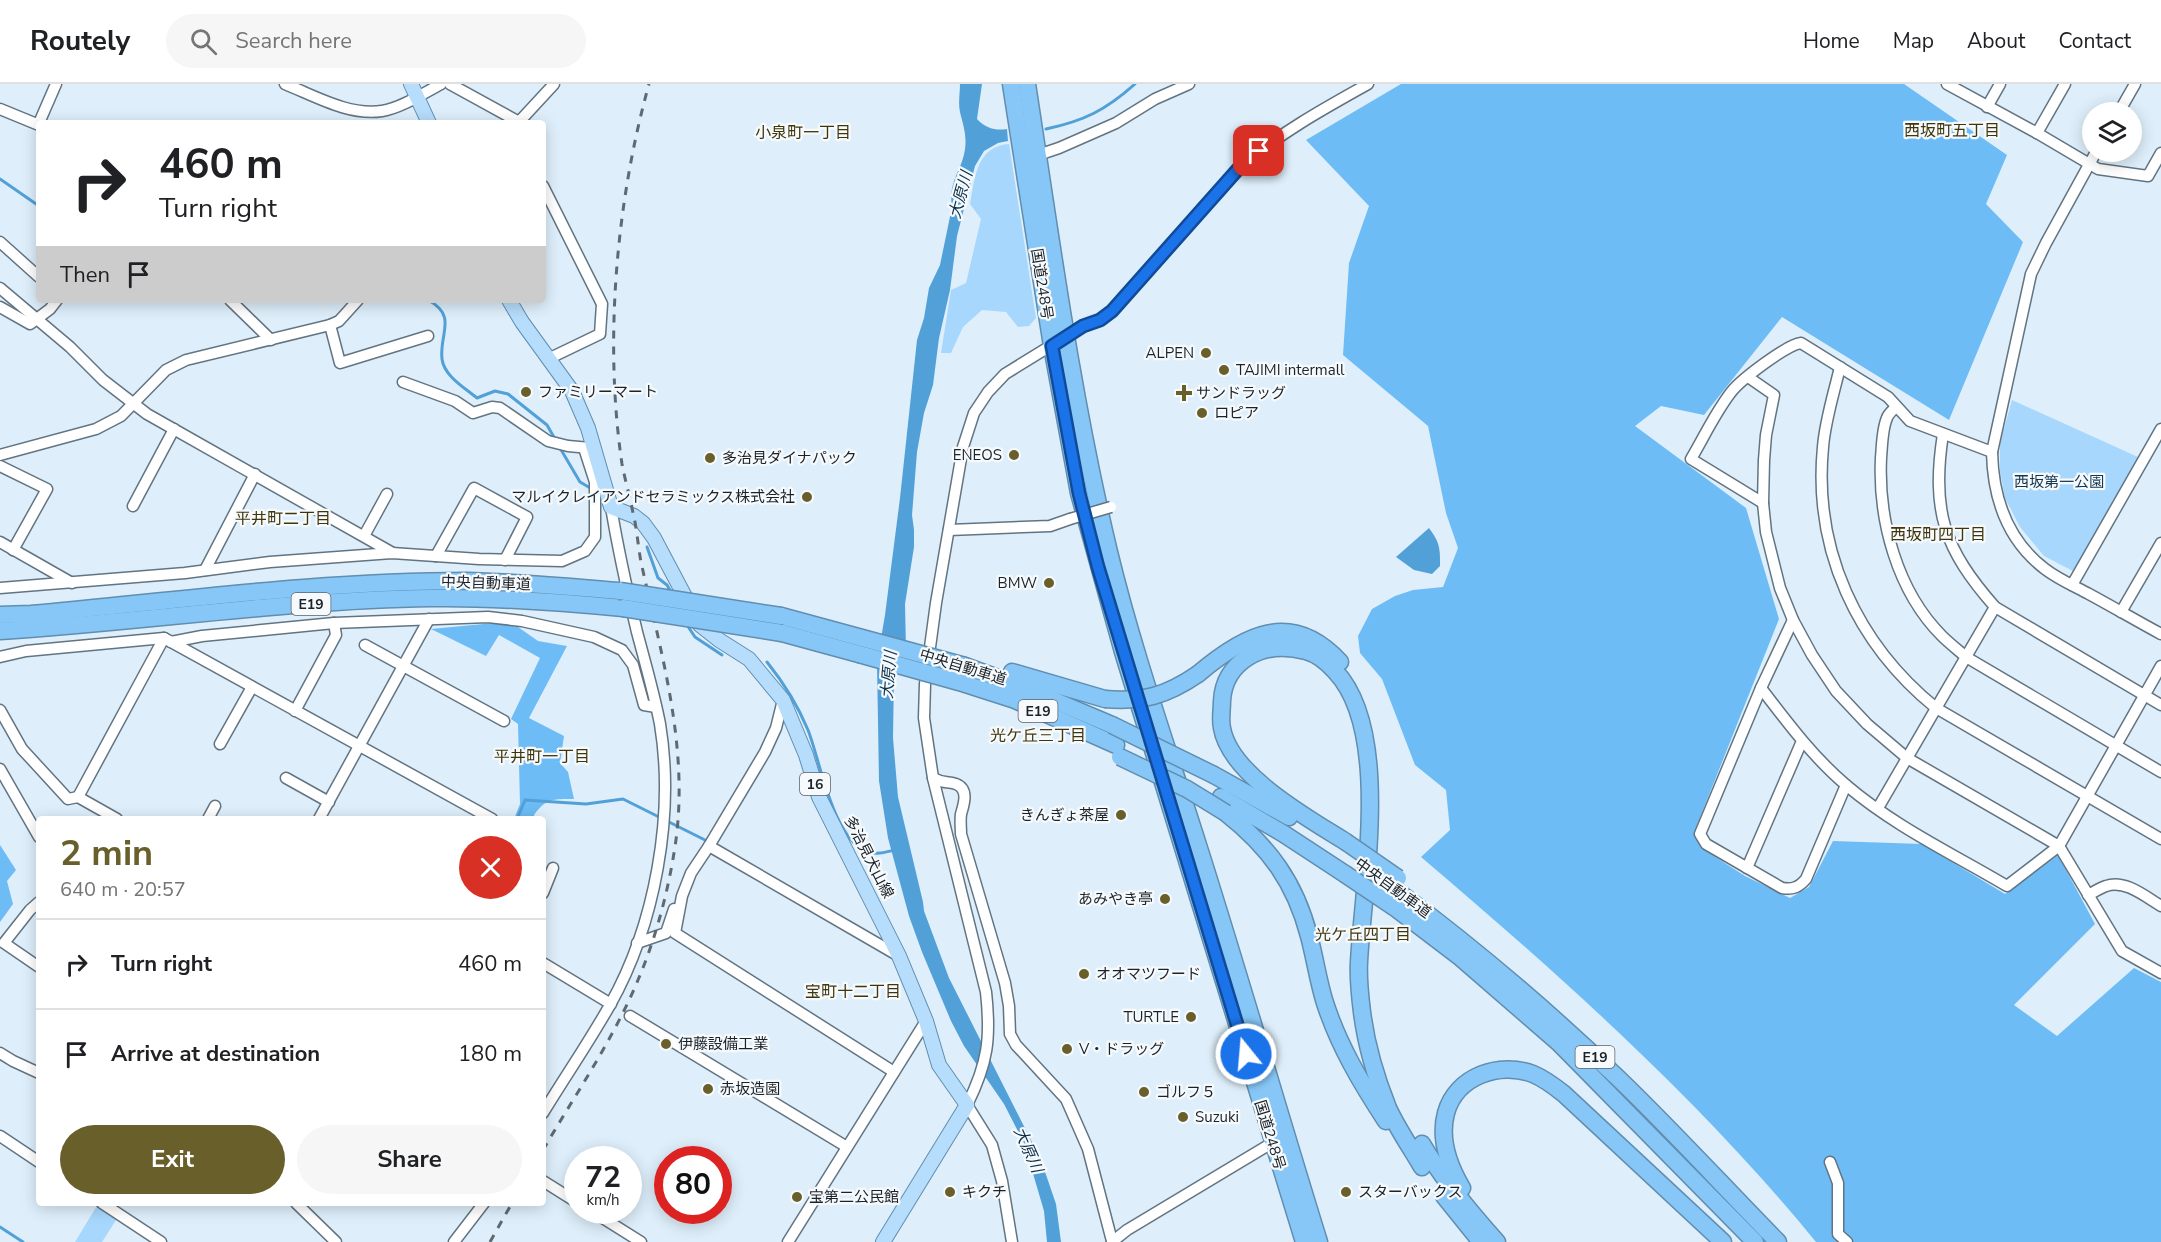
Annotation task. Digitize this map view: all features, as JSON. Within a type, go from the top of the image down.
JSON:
[{"type":"highway","name":"国道248号","points":[[1011,84],[1052,346],[1079,493],[1098,567],[1304,1242]]},
{"type":"highway","name":"国道248号","points":[[1027,84],[1067,338],[1094,484],[1129,627],[1199,847],[1319,1242]]},
{"type":"highway","name":"中央自動車道","points":[[0,615],[332,586],[468,581],[781,616],[863,644],[1020,686],[1112,725],[1214,775],[1346,848],[1397,884],[1562,1025],[1620,1080],[1778,1242]]},
{"type":"highway","name":"中央自動車道","points":[[0,631],[295,606],[429,598],[622,599],[782,633],[863,644]]},
{"type":"highway","points":[[863,644],[963,669],[1105,699],[1132,701],[1155,697],[1180,686],[1235,645],[1263,633],[1279,632],[1302,635],[1321,644],[1347,668],[1357,684],[1374,728],[1381,796],[1370,967],[1372,1004],[1380,1052],[1398,1105],[1433,1163],[1474,1217],[1498,1242]]},
{"type":"highway","points":[[1346,848],[1253,777],[1229,749],[1222,728],[1222,693],[1225,682],[1239,664],[1260,651],[1285,647],[1309,652],[1321,658],[1341,677],[1350,690],[1361,717],[1367,750],[1370,812],[1359,965],[1362,1013],[1370,1053],[1389,1109],[1422,1167]]},
{"type":"highway","name":"中央自動車道","points":[[963,669],[1015,700],[1031,717],[1118,751],[1187,789],[1284,834],[1394,907],[1461,958],[1559,1043],[1755,1242]]},
{"type":"highway","points":[[1223,805],[1275,861],[1294,890],[1309,935],[1324,1000],[1338,1038],[1357,1076],[1394,1132],[1481,1242]]},
{"type":"highway","points":[[1498,1242],[1455,1177],[1447,1155],[1444,1125],[1446,1111],[1461,1089],[1485,1072],[1503,1069],[1532,1074],[1546,1080],[1564,1094],[1723,1242]]},
{"type":"main road","points":[[411,84],[428,120]]},
{"type":"main road","points":[[511,303],[572,391],[588,428],[589,448],[611,507]]},
{"type":"main road","name":"多治見犬山線","points":[[611,507],[634,516],[643,523],[654,538],[700,625],[749,659],[783,700],[806,754],[819,797],[899,956],[926,1021],[939,1065],[967,1105]]},
{"type":"main road","points":[[883,1242],[967,1105]]},
{"type":"street","points":[[41,120],[56,84]]},
{"type":"street","points":[[285,84],[360,112],[383,111],[418,97],[441,84]]},
{"type":"street","points":[[450,84],[514,120]]},
{"type":"street","points":[[520,120],[554,84]]},
{"type":"street","points":[[1038,155],[1116,123],[1155,99],[1189,84]]},
{"type":"street","points":[[1012,1242],[1002,1181],[992,1145],[967,1105],[978,1083],[987,1050],[989,1019],[980,959],[968,920],[933,778],[924,718],[925,684],[963,447],[974,413],[988,392],[1005,375],[1083,326],[1100,320],[1112,311],[1239,168],[1259,151],[1312,115],[1368,84]]},
{"type":"street","points":[[1947,84],[2037,133],[2098,170],[2148,176],[2161,153]]},
{"type":"street","points":[[1987,107],[2000,84]]},
{"type":"street","points":[[2037,133],[2065,84]]},
{"type":"street","points":[[2125,102],[2135,84]]},
{"type":"street","points":[[0,109],[36,123]]},
{"type":"street","points":[[2089,164],[2031,274],[1992,452],[1992,474],[1998,501],[2007,524],[2021,546],[2045,569],[2161,634]]},
{"type":"street","points":[[546,192],[602,304],[600,334],[548,359]]},
{"type":"street","points":[[0,242],[36,275]]},
{"type":"street","points":[[0,288],[70,347],[103,380],[147,414],[392,553]]},
{"type":"street","points":[[0,307],[30,324],[54,303]]},
{"type":"street","points":[[233,303],[271,340]]},
{"type":"street","points":[[0,454],[96,429],[121,416],[166,370],[186,360],[330,325],[339,321],[355,303]]},
{"type":"street","points":[[330,325],[340,363],[428,336]]},
{"type":"street","points":[[1763,503],[1691,459],[1733,390],[1779,352],[1794,344],[1801,343],[1888,397],[1910,421],[1992,452]]},
{"type":"street","points":[[1840,367],[1823,446],[1821,492],[1831,553],[1858,620],[1881,654],[1913,690],[1936,708],[2161,839]]},
{"type":"street","points":[[1748,377],[1774,395],[1766,435],[1763,503],[1766,532],[1774,566],[1793,620],[1812,655],[1836,691],[1867,724],[1907,758],[2059,846],[2122,951],[2161,973]]},
{"type":"street","points":[[0,588],[72,583],[270,562],[392,553],[562,561],[585,551],[595,537],[595,482],[589,448],[548,441],[500,408],[492,406],[473,413],[455,401],[403,382]]},
{"type":"street","points":[[1896,407],[1887,417],[1880,478],[1888,538],[1910,592],[1927,618],[1942,636],[1966,657],[2161,772]]},
{"type":"street","points":[[133,506],[174,429]]},
{"type":"street","points":[[2072,585],[2161,429]]},
{"type":"street","points":[[1943,434],[1938,464],[1939,506],[1947,533],[1961,564],[1976,585],[1995,607],[2161,705]]},
{"type":"street","points":[[0,466],[47,489],[13,550]]},
{"type":"street","points":[[205,570],[255,474]]},
{"type":"street","points":[[436,556],[474,488],[527,517],[505,560]]},
{"type":"street","points":[[364,537],[387,494]]},
{"type":"street","points":[[546,1108],[611,1004],[637,943],[653,897],[663,818],[664,763],[656,707],[618,549],[611,507]]},
{"type":"street","points":[[949,530],[1050,526],[1111,507]]},
{"type":"street","points":[[0,542],[72,583]]},
{"type":"street","points":[[2121,612],[2161,543]]},
{"type":"street","points":[[1878,808],[1995,607]]},
{"type":"street","points":[[0,657],[26,651],[168,640],[334,623],[488,617],[522,621],[594,637],[622,650],[633,666],[644,705],[656,707]]},
{"type":"street","points":[[321,816],[429,619]]},
{"type":"street","points":[[1793,620],[1761,688],[1700,834],[1706,844],[1782,888],[1791,889],[1801,885],[1806,879],[1846,785]]},
{"type":"street","points":[[295,711],[336,635],[334,623]]},
{"type":"street","points":[[168,640],[486,816]]},
{"type":"street","points":[[78,797],[168,640]]},
{"type":"street","points":[[365,645],[504,721]]},
{"type":"street","points":[[1761,688],[1802,741],[1846,785],[1878,808],[2007,886],[2059,846],[2161,666]]},
{"type":"street","points":[[220,744],[252,687]]},
{"type":"street","points":[[637,943],[666,933],[674,909],[692,873],[765,752],[776,728],[783,700]]},
{"type":"street","points":[[0,710],[22,749],[68,799],[78,797],[112,816]]},
{"type":"street","points":[[1747,868],[1802,741]]},
{"type":"street","points":[[0,769],[36,832]]},
{"type":"street","points":[[286,778],[329,802]]},
{"type":"street","points":[[933,778],[943,784],[954,783],[962,788],[965,797],[961,816],[961,834],[1005,983],[1010,1034],[1016,1046],[1066,1099],[1088,1149],[1112,1241],[1272,1143]]},
{"type":"street","points":[[210,816],[215,806]]},
{"type":"street","points":[[709,846],[899,956]]},
{"type":"street","points":[[546,886],[553,868]]},
{"type":"street","points":[[2088,895],[2116,884],[2127,886],[2161,906]]},
{"type":"street","points":[[682,896],[675,933],[894,1072]]},
{"type":"street","points":[[36,905],[4,943],[36,965]]},
{"type":"street","points":[[546,965],[611,1004]]},
{"type":"street","points":[[630,1016],[847,1147]]},
{"type":"street","points":[[788,1242],[926,1021]]},
{"type":"street","points":[[0,1053],[36,1071]]},
{"type":"street","points":[[0,1136],[36,1160]]},
{"type":"street","points":[[1830,1162],[1838,1183],[1838,1234],[1846,1242]]},
{"type":"street","points":[[546,1183],[564,1194]]},
{"type":"street","points":[[107,1206],[161,1242]]},
{"type":"street","points":[[299,1206],[336,1242]]},
{"type":"street","points":[[454,1242],[482,1206]]},
{"type":"street","points":[[612,1224],[641,1242]]},
{"type":"green space","points":[[1009,144],[1036,318],[1029,326],[1018,327],[1006,312],[982,310],[963,327],[951,353],[941,353],[951,290],[966,283],[981,219],[970,204],[979,165],[990,151],[998,146]]},
{"type":"green space","name":"西坂第一公園","points":[[2012,400],[2138,457],[2073,571],[2044,556],[2020,527],[2005,498],[2000,471],[2000,443]]},
{"type":"green space","points":[[97,1206],[101,1206],[118,1217],[102,1242],[75,1242]]},
{"type":"shaded area","points":[[1401,84],[1904,84],[2007,155],[1986,204],[2023,242],[1949,420],[1782,317],[1704,415],[1661,406],[1635,426],[1746,508],[1779,619],[1695,830],[1703,849],[1745,876],[1790,898],[1809,887],[1833,841],[1922,844],[2005,894],[2058,855],[2095,924],[2014,1005],[2057,1036],[2134,968],[2161,982],[2161,1242],[1816,1242],[1725,1138],[1627,1040],[1577,993],[1421,857],[1450,830],[1446,790],[1415,765],[1382,679],[1360,653],[1358,636],[1372,609],[1395,596],[1413,590],[1443,587],[1458,548],[1446,513],[1428,426],[1343,355],[1349,263],[1369,206],[1306,140]]},
{"type":"shaded area","points":[[494,623],[518,627],[538,641],[567,646],[529,718],[564,736],[560,763],[568,772],[574,799],[547,802],[538,809],[534,816],[515,816],[520,804],[518,724],[511,719],[540,658],[499,635],[486,656],[431,629]]},
{"type":"shaded area","points":[[0,845],[16,870],[7,881],[13,904],[0,922]]},
{"type":"water","name":"大原川","points":[[960,84],[982,84],[977,119],[991,128],[1007,129],[1008,141],[998,143],[984,151],[975,166],[957,236],[933,385],[924,413],[917,452],[912,515],[914,547],[905,604],[906,651],[894,673],[893,738],[898,797],[924,911],[949,978],[1041,1160],[1056,1204],[1061,1242],[1047,1242],[1044,1211],[1024,1143],[1004,1104],[964,1046],[922,952],[909,916],[888,838],[879,781],[877,662],[900,498],[917,340],[924,318],[929,288],[940,265],[952,207],[952,190],[965,149],[965,135],[959,105]]},
{"type":"water","points":[[1429,528],[1439,546],[1440,555],[1440,566],[1432,574],[1414,570],[1396,557]]},
{"type":"waterway","points":[[1046,129],[1072,122],[1104,108],[1135,84]]},
{"type":"waterway","points":[[0,179],[36,204]]},
{"type":"waterway","points":[[432,303],[442,312],[445,319],[442,359],[451,376],[477,398],[495,391],[508,394],[547,425],[555,439]]},
{"type":"waterway","points":[[560,448],[580,482],[592,489]]},
{"type":"waterway","points":[[647,547],[658,578],[667,585],[671,592]]},
{"type":"waterway","points":[[687,625],[695,637],[722,655]]},
{"type":"waterway","points":[[767,662],[790,694],[804,721],[829,798],[846,833],[856,845],[868,852],[895,850]]},
{"type":"waterway","points":[[518,816],[525,800],[586,804],[623,799],[661,818]]},
{"type":"waterway","points":[[667,821],[705,840]]},
{"type":"waterway","points":[[0,1227],[23,1242]]},
{"type":"railway","points":[[546,1145],[605,1046],[638,980],[664,902],[674,853],[678,816],[677,742],[672,706],[622,464],[614,370],[616,273],[621,224],[628,176],[649,84]]},
{"type":"railway","points":[[490,1242],[510,1206]]},
{"type":"place","name":"ALPEN","points":[[1206,353]]},
{"type":"place","name":"TAJIMI intermall","points":[[1224,370]]},
{"type":"place","name":"ファミリーマート","points":[[526,392]]},
{"type":"place","name":"サンドラッグ","points":[[1184,393]]},
{"type":"place","name":"ロピア","points":[[1202,413]]},
{"type":"place","name":"ENEOS","points":[[1014,455]]},
{"type":"place","name":"多治見ダイナパック","points":[[710,458]]},
{"type":"place","name":"マルイクレイアンドセラミックス株式会社","points":[[807,497]]},
{"type":"place","name":"BMW","points":[[1049,583]]},
{"type":"place","name":"きんぎょ茶屋","points":[[1121,815]]},
{"type":"place","name":"あみやき亭","points":[[1165,899]]},
{"type":"place","name":"オオマツフード","points":[[1084,974]]},
{"type":"place","name":"TURTLE","points":[[1191,1017]]},
{"type":"place","name":"伊藤設備工業","points":[[666,1044]]},
{"type":"place","name":"V・ドラッグ","points":[[1067,1049]]},
{"type":"place","name":"赤坂造園","points":[[708,1089]]},
{"type":"place","name":"ゴルフ５","points":[[1144,1092]]},
{"type":"place","name":"Suzuki","points":[[1183,1117]]},
{"type":"place","name":"キクチ","points":[[950,1192]]},
{"type":"place","name":"スターバックス","points":[[1346,1192]]},
{"type":"place","name":"宝第二公民館","points":[[797,1197]]},
{"type":"district","name":"西坂町五丁目","points":[[1952,131]]},
{"type":"district","name":"小泉町一丁目","points":[[803,133]]},
{"type":"district","name":"平井町二丁目","points":[[283,519]]},
{"type":"district","name":"西坂町四丁目","points":[[1938,535]]},
{"type":"district","name":"光ケ丘三丁目","points":[[1038,736]]},
{"type":"district","name":"平井町一丁目","points":[[542,757]]},
{"type":"district","name":"光ケ丘四丁目","points":[[1363,935]]},
{"type":"district","name":"宝町十二丁目","points":[[853,992]]},
{"type":"route","points":[[1246,1054],[1098,567],[1079,493],[1052,346],[1112,311],[1239,168],[1259,151]]}]
